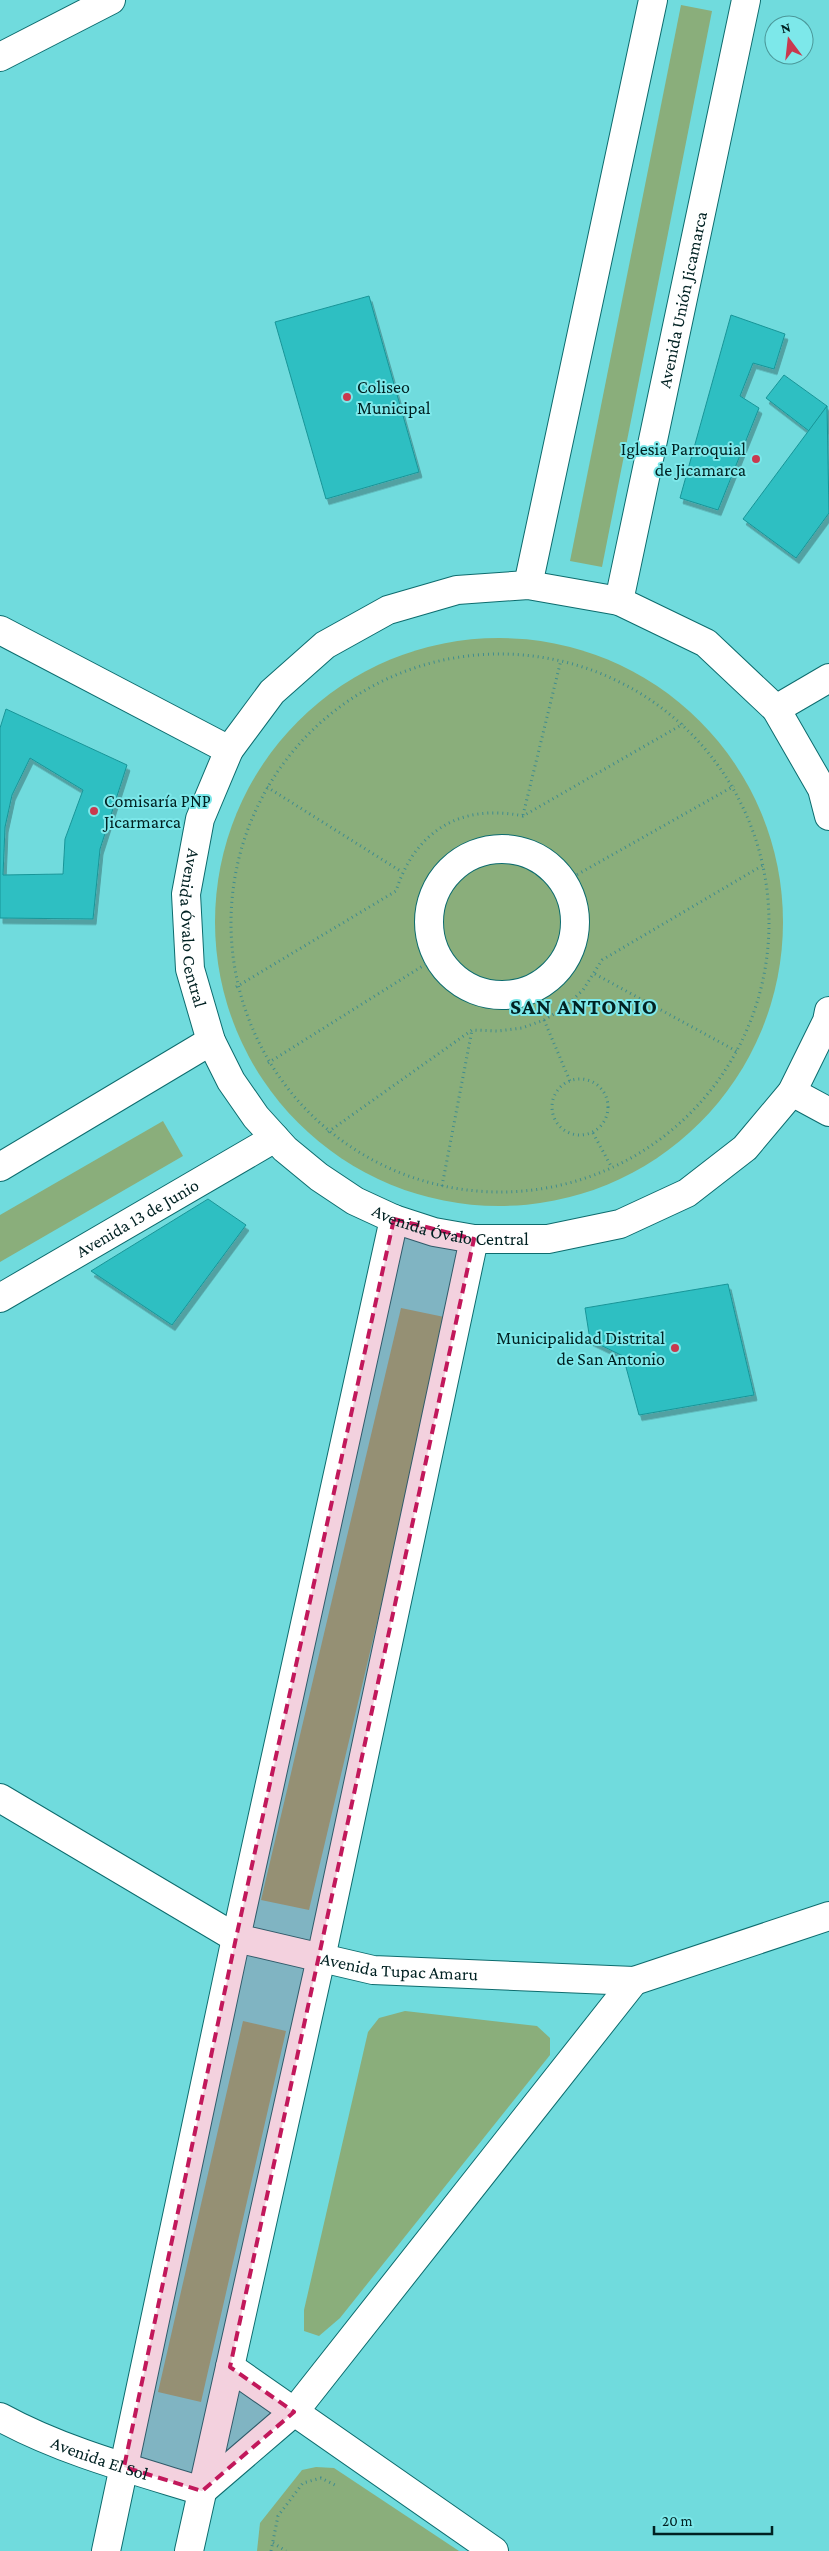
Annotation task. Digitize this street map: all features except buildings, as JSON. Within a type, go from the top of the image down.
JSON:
[{"type":"street","points":[[0,57],[111,0]]},
{"type":"street","points":[[528,585],[653,0]]},
{"type":"street","name":"Avenida Unión Jicamarca","points":[[619,601],[746,0]]},
{"type":"street","name":"Avenida Óvalo Central","points":[[829,816],[825,787],[776,709],[706,643],[619,601],[528,585],[457,590],[388,610],[325,644],[272,692],[229,750],[200,819],[186,894],[190,969],[211,1042],[231,1081],[256,1116],[275,1138],[318,1177],[355,1201],[394,1219],[434,1232],[474,1239],[548,1239],[620,1224],[687,1193],[745,1148],[792,1092],[827,1021],[829,1011]]},
{"type":"street","points":[[0,630],[229,750]]},
{"type":"street","points":[[776,709],[829,678]]},
{"type":"street","points":[[507,849],[529,854],[549,865],[564,882],[573,901],[576,922],[573,944],[564,963],[549,979],[530,990],[510,995],[495,995],[468,988],[450,975],[437,957],[430,936],[428,914],[434,893],[447,874],[464,859],[485,851],[507,849]]},
{"type":"street","points":[[0,1167],[211,1042]]},
{"type":"street","points":[[792,1092],[829,1112]]},
{"type":"street","name":"Avenida 13 de Junio","points":[[0,1298],[275,1138]]},
{"type":"street","points":[[106,2551],[236,1938],[394,1219]]},
{"type":"street","points":[[188,2551],[321,1958],[474,1239]]},
{"type":"street","name":"Avenida Tupac Amaru","points":[[0,1798],[236,1938],[373,1970],[634,1981],[829,1916]]},
{"type":"street","points":[[202,2491],[294,2412],[634,1981]]},
{"type":"street","points":[[230,2367],[494,2551]]},
{"type":"street","name":"Avenida El Sol","points":[[0,2418],[23,2430],[124,2467],[202,2491]]},
{"type":"path","points":[[493,654],[561,660],[606,674],[646,696],[684,724],[711,753],[734,786],[753,824],[765,864],[771,912],[769,960],[758,1008],[738,1052],[704,1100],[662,1138],[612,1168],[547,1187],[499,1192],[442,1186],[382,1166],[328,1132],[295,1100],[268,1063],[250,1026],[236,987],[229,935],[232,884],[244,834],[267,787],[308,733],[363,691],[426,664],[493,654]]},
{"type":"path","points":[[523,816],[561,660]]},
{"type":"path","points":[[236,987],[396,891],[402,872],[411,856],[424,841],[441,827],[463,817],[485,812],[504,812],[523,816],[684,724]]},
{"type":"path","points":[[564,882],[734,786]]},
{"type":"path","points":[[267,787],[402,872]]},
{"type":"path","points":[[328,1132],[472,1030],[498,1031],[522,1028],[544,1020],[564,1008],[583,990],[595,974],[602,960],[765,864]]},
{"type":"path","points":[[268,1063],[437,957]]},
{"type":"path","points":[[595,974],[738,1052]]},
{"type":"path","points":[[544,1020],[570,1081]]},
{"type":"path","points":[[442,1186],[472,1030]]},
{"type":"path","points":[[590,1080],[598,1085],[608,1100],[606,1119],[593,1133],[583,1136],[563,1131],[552,1113],[555,1094],[570,1081],[590,1080]]},
{"type":"path","points":[[593,1133],[612,1168]]},
{"type":"path","points":[[271,2551],[278,2516],[303,2483],[321,2478],[343,2489]]},
{"type":"path","points":[[273,2543],[286,2551]]},
{"type":"highlighted area","points":[[394,1219],[474,1239],[230,2367],[294,2412],[202,2491],[124,2467],[236,1938]]},
{"type":"green space","points":[[681,5],[712,11],[602,567],[570,561]]},
{"type":"green space","points":[[499,638],[554,644],[608,660],[657,686],[700,721],[735,764],[761,813],[777,867],[783,922],[777,977],[761,1031],[735,1080],[700,1123],[657,1158],[608,1184],[554,1200],[499,1206],[444,1200],[390,1184],[341,1158],[298,1123],[263,1080],[237,1031],[221,977],[215,922],[221,867],[237,813],[263,764],[298,721],[341,686],[390,660],[444,644]]},
{"type":"green space","points":[[163,1121],[183,1156],[0,1262],[0,1215]]},
{"type":"green space","points":[[401,1308],[449,1318],[309,1910],[261,1900]]},
{"type":"green space","points":[[405,2011],[537,2026],[550,2038],[550,2055],[340,2318],[319,2336],[304,2331],[304,2310],[368,2032],[379,2018]]},
{"type":"green space","points":[[243,2021],[286,2031],[201,2402],[158,2392]]},
{"type":"green space","points":[[316,2467],[334,2468],[459,2551],[257,2551],[260,2523],[302,2470]]},
{"type":"place","name":"Coliseo Municipal","points":[[347,397]]},
{"type":"place","name":"Iglesia Parroquial de Jicamarca","points":[[756,459]]},
{"type":"place","name":"Comisaría PNP Jicarmarca","points":[[94,811]]},
{"type":"place","name":"Municipalidad Distrital de San Antonio","points":[[675,1348]]},
{"type":"district","name":"SAN ANTONIO","points":[[584,1006]]}]
